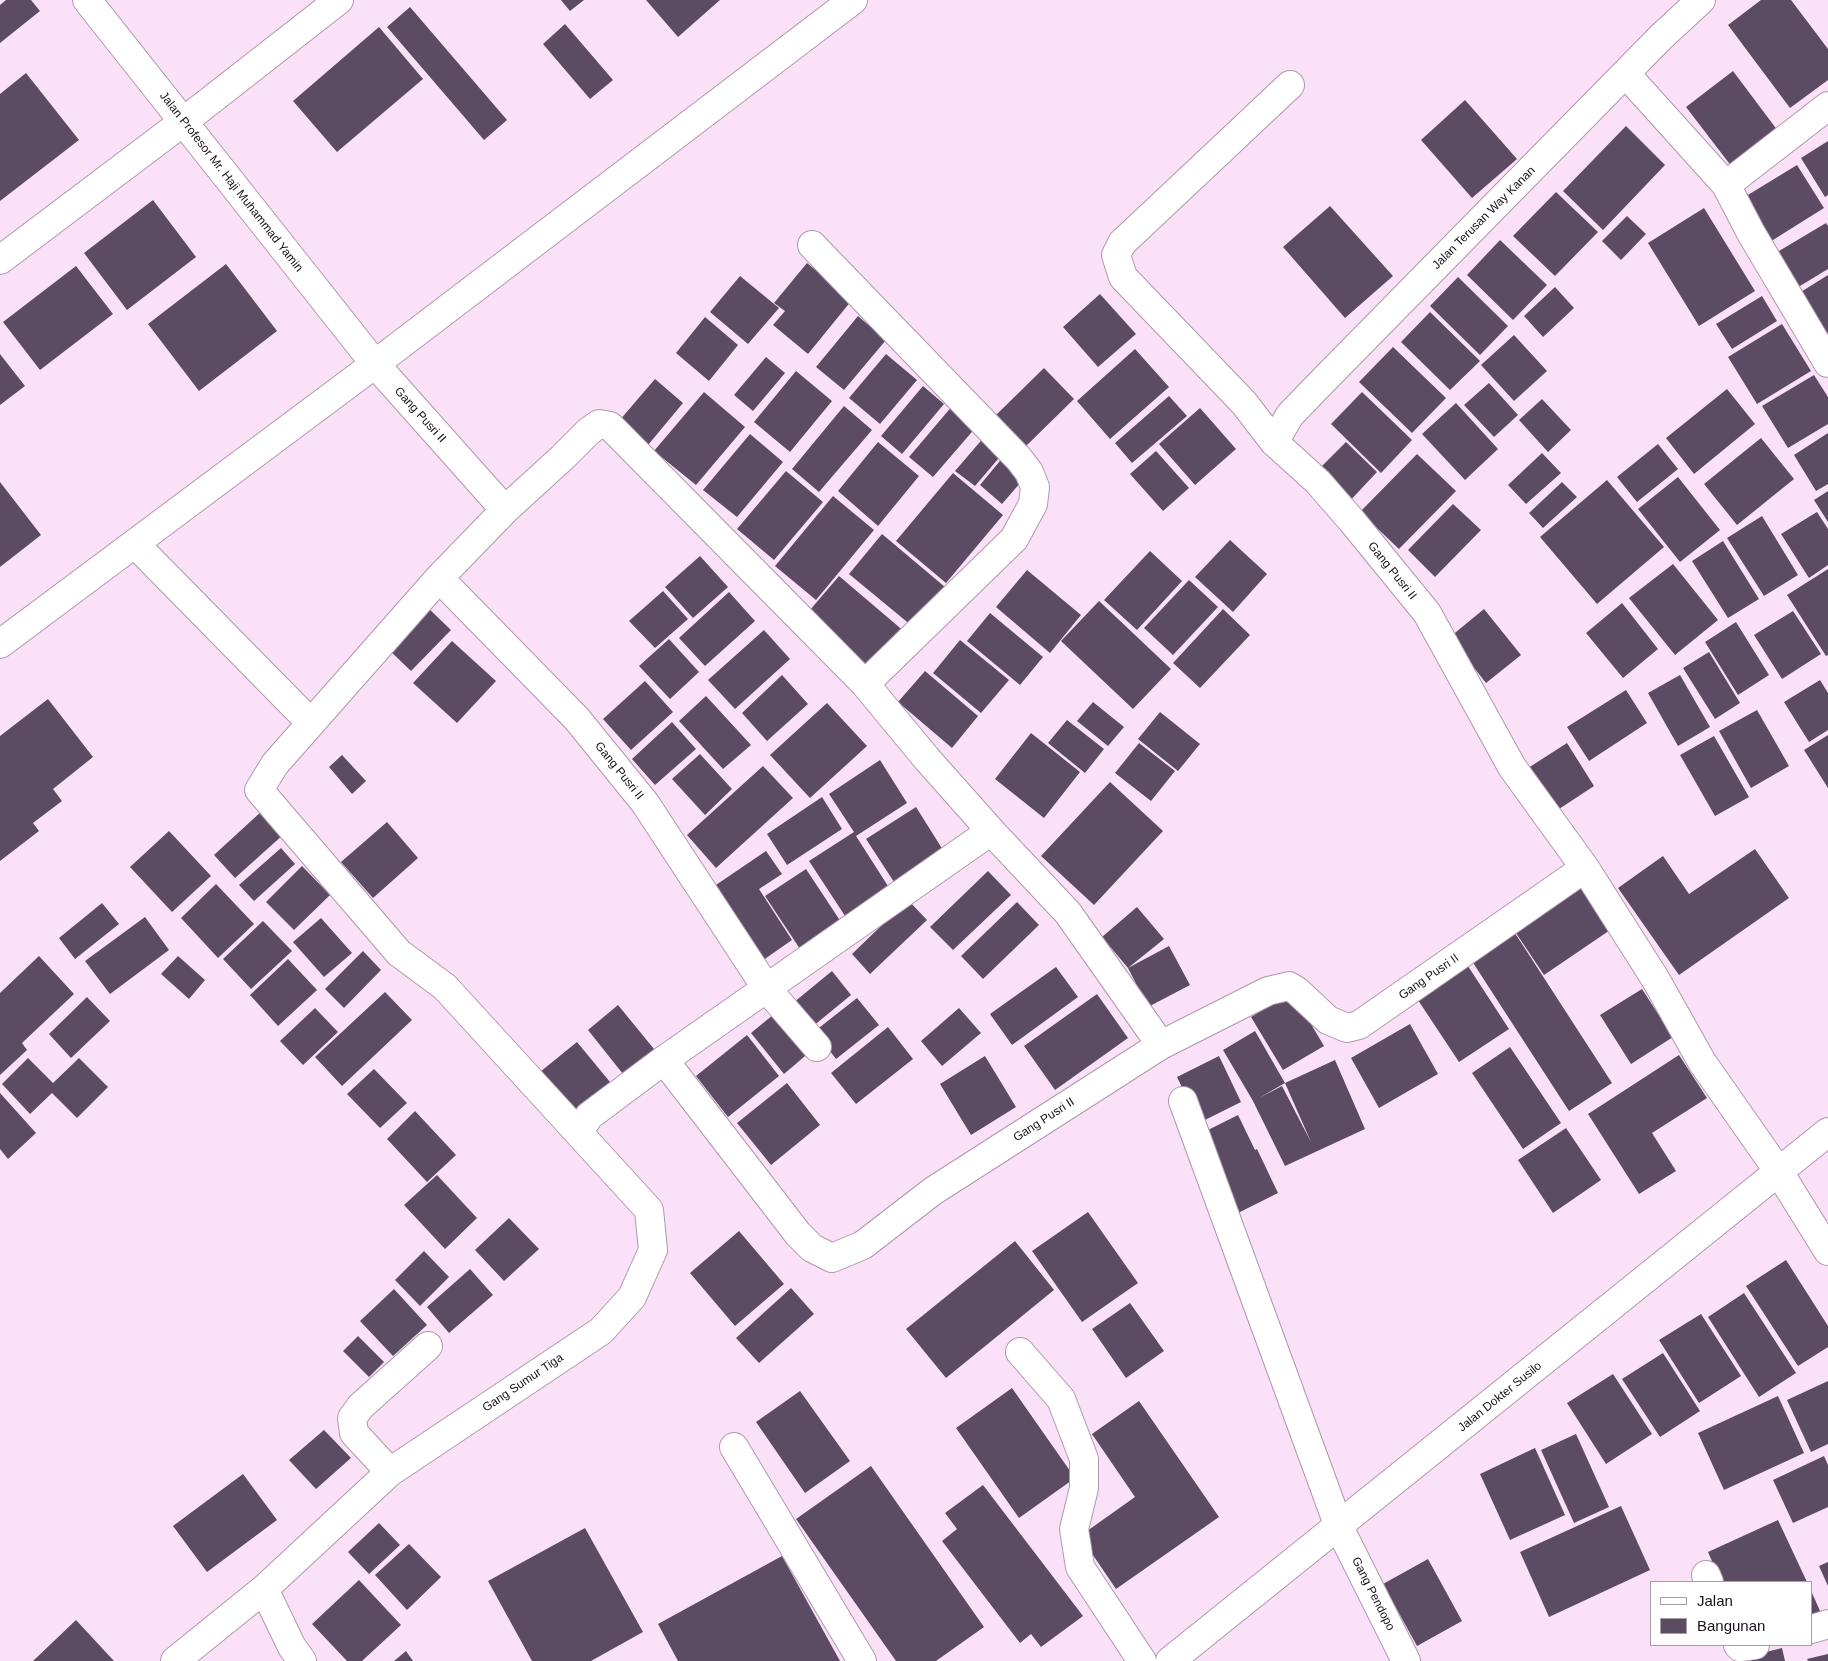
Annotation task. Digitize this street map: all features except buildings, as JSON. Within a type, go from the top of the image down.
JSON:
[{"type":"street","name":"Jalan Profesor Mr. Haji Muhammad Yamin","points":[[87,0],[375,364]]},
{"type":"street","points":[[0,260],[183,122],[339,0]]},
{"type":"street","points":[[0,644],[375,364],[853,0]]},
{"type":"street","name":"Jalan Terusan Way Kanan","points":[[1274,442],[1290,415],[1315,388],[1701,0]]},
{"type":"street","points":[[1626,74],[1726,185],[1751,233],[1828,363]]},
{"type":"street","name":"Gang Pusri II","points":[[1290,85],[1122,243],[1116,255],[1123,277],[1244,403],[1274,442],[1328,494],[1427,613],[1512,767],[1585,868],[1656,980],[1702,1062],[1779,1172],[1828,1251]]},
{"type":"street","points":[[1726,185],[1828,106]]},
{"type":"street","points":[[812,245],[1019,459],[1029,472],[1035,487],[1033,504],[1014,539],[865,684]]},
{"type":"street","name":"Gang Pusri II","points":[[375,364],[505,510]]},
{"type":"street","points":[[135,544],[310,723],[439,578],[505,510],[589,431],[599,424],[610,426],[865,684],[990,831],[1068,912],[1161,1045]]},
{"type":"street","name":"Gang Pusri II","points":[[439,578],[577,719],[645,803],[767,989],[817,1047]]},
{"type":"street","name":"Gang Sumur Tiga","points":[[175,1661],[264,1589],[390,1472],[600,1331],[632,1297],[653,1250],[649,1210],[445,987],[399,953],[259,790],[275,764],[310,723]]},
{"type":"street","points":[[584,1138],[582,1127],[589,1116],[664,1060],[990,831]]},
{"type":"street","name":"Gang Pusri II","points":[[664,1060],[798,1234],[812,1248],[832,1258],[863,1245],[933,1191],[1161,1045],[1268,991],[1289,986],[1298,991],[1328,1020],[1347,1028],[1359,1025],[1585,868]]},
{"type":"street","name":"Gang Pendopo","points":[[1183,1101],[1339,1527],[1406,1661]]},
{"type":"street","name":"Jalan Dokter Susilo","points":[[1170,1661],[1828,1132]]},
{"type":"street","points":[[390,1472],[354,1433],[352,1418],[361,1406],[428,1346]]},
{"type":"street","points":[[1020,1352],[1061,1399],[1084,1459],[1084,1488],[1074,1529],[1080,1567],[1142,1661]]},
{"type":"street","points":[[734,1447],[862,1661]]},
{"type":"street","points":[[264,1589],[292,1647],[302,1661]]},
{"type":"street","points":[[1813,1629],[1828,1624]]}]
